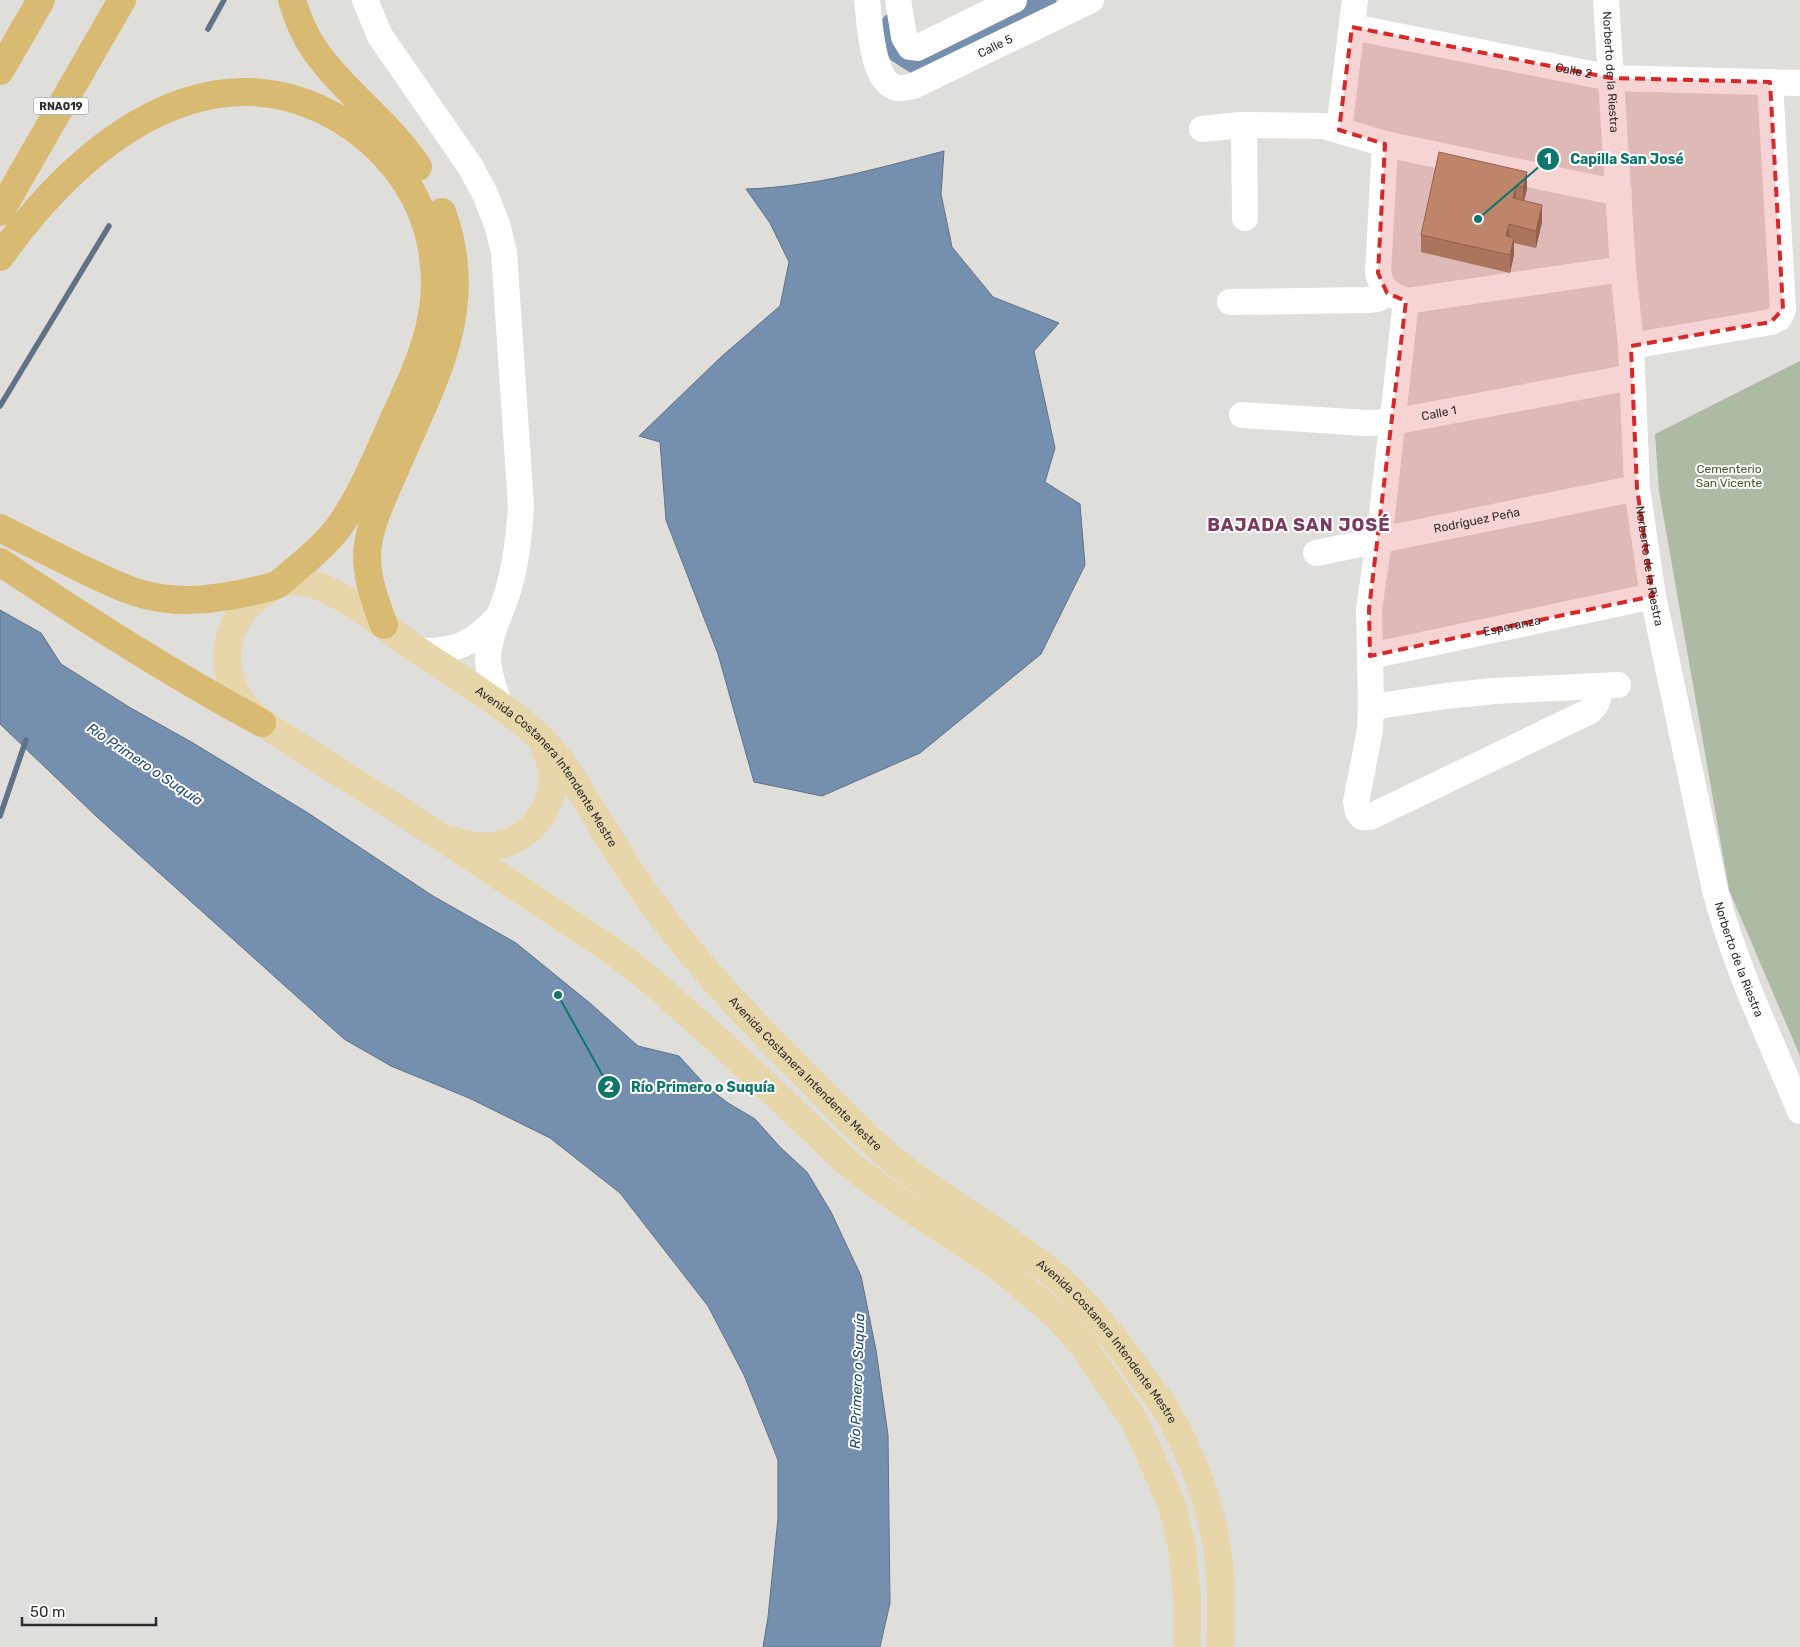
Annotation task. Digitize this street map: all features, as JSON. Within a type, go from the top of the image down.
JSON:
[{"type":"highway","points":[[0,71],[41,0]]},
{"type":"highway","name":"RNA019","points":[[0,212],[122,0]]},
{"type":"highway","points":[[292,0],[303,30],[313,48],[329,68],[392,133],[425,178],[446,224],[452,252],[455,295],[448,338],[434,384],[380,506],[368,545],[370,582],[384,625]]},
{"type":"highway","points":[[0,257],[20,230],[50,196],[108,144],[151,116],[196,98],[217,93],[264,93],[291,98],[312,105],[345,122],[369,139],[386,155],[405,181],[421,210],[433,252],[435,276],[435,299],[426,344],[376,459],[340,525],[326,542],[276,586],[207,600],[163,599],[140,594],[118,585],[0,528]]},
{"type":"highway","points":[[0,562],[177,675],[262,723]]},
{"type":"main road","name":"Avenida Costanera Intendente Mestre","points":[[1187,1647],[1187,1597],[1182,1547],[1173,1509],[1134,1420],[1083,1346],[1059,1318],[999,1267],[902,1203],[850,1165],[721,1043],[650,980],[624,960],[580,928],[438,835],[262,723],[246,709],[238,697],[228,671],[226,649],[228,638],[233,628],[245,608],[254,599],[276,586],[288,582],[299,581],[318,586],[340,597],[384,625],[533,731],[558,758],[622,860],[648,897],[712,977],[764,1034],[853,1123],[890,1157],[919,1180],[1019,1248],[1049,1271],[1079,1298],[1119,1343],[1164,1408],[1182,1440],[1198,1477],[1219,1561],[1222,1607],[1220,1647]]},
{"type":"main road","points":[[438,835],[463,844],[485,847],[508,842],[530,830],[545,809],[552,791],[554,777],[546,751],[533,731]]},
{"type":"street","points":[[366,0],[380,36],[470,166],[494,216],[504,252],[521,506],[519,540],[513,571],[507,596],[489,646],[488,660],[499,705]]},
{"type":"street","name":"Calle 5","points":[[867,0],[877,67],[885,81],[898,88],[913,86],[1091,0]]},
{"type":"street","points":[[898,0],[904,37],[910,47],[917,48],[1014,0]]},
{"type":"street","points":[[1339,130],[1355,0]]},
{"type":"street","name":"Norberto de la Riestra","points":[[1606,0],[1623,269],[1632,377],[1637,488],[1654,596],[1715,890],[1724,922],[1735,957],[1800,1111]]},
{"type":"street","name":"Calle 2","points":[[1352,27],[1611,78],[1800,83]]},
{"type":"street","points":[[1630,346],[1771,322],[1779,318],[1783,309],[1770,82]]},
{"type":"street","points":[[1244,126],[1244,218]]},
{"type":"street","points":[[1202,129],[1244,126],[1324,126],[1385,144],[1619,193]]},
{"type":"street","points":[[1385,144],[1378,273],[1380,283],[1396,297]]},
{"type":"street","points":[[1230,302],[1368,300],[1623,269]]},
{"type":"street","points":[[1371,707],[1486,692],[1608,685],[1599,698],[1597,705],[1590,711],[1370,817],[1362,817],[1358,812],[1356,802],[1370,730],[1369,609],[1379,540],[1392,422],[1396,297]]},
{"type":"street","name":"Calle 1","points":[[1242,415],[1366,423],[1392,422],[1632,377]]},
{"type":"street","name":"Rodríguez Peña","points":[[1316,553],[1637,488]]},
{"type":"street","name":"Esperanza","points":[[1370,656],[1654,596]]},
{"type":"street","points":[[419,651],[432,652],[459,647],[471,642],[498,618]]},
{"type":"highlighted area","points":[[1352,27],[1611,78],[1770,82],[1783,309],[1771,322],[1631,346],[1637,488],[1653,596],[1370,656],[1369,609],[1406,301],[1387,293],[1378,273],[1385,144],[1339,130]]},
{"type":"green space","name":"Cementerio San Vicente","points":[[1800,361],[1800,1056],[1729,890],[1659,491],[1655,434]]},
{"type":"water","points":[[944,151],[941,194],[952,247],[993,297],[1059,323],[1034,351],[1055,448],[1045,482],[1080,504],[1085,565],[1041,654],[920,753],[822,796],[754,782],[718,654],[666,520],[660,442],[639,436],[721,357],[780,306],[789,262],[770,223],[746,189],[821,181]]},
{"type":"water","points":[[0,610],[41,633],[61,664],[129,707],[193,743],[308,813],[433,896],[516,943],[591,1004],[638,1046],[679,1056],[707,1087],[728,1103],[755,1119],[780,1147],[807,1172],[831,1212],[861,1276],[876,1350],[888,1435],[890,1603],[880,1647],[763,1647],[768,1617],[778,1518],[778,1460],[744,1375],[708,1306],[620,1193],[550,1138],[469,1098],[391,1066],[344,1039],[97,817],[0,724]]},
{"type":"building","points":[[1439,152],[1527,172],[1523,187],[1516,186],[1513,198],[1542,205],[1536,231],[1509,224],[1506,236],[1514,238],[1510,255],[1421,235]]},
{"type":"waterway","points":[[208,29],[224,0]]},
{"type":"waterway","points":[[891,23],[897,53],[916,65],[1047,0]]},
{"type":"waterway","points":[[0,406],[109,226]]},
{"type":"waterway","points":[[0,816],[26,740]]},
{"type":"place","name":"Capilla San José","points":[[1478,219]]},
{"type":"place","name":"Río Primero o Suquía","points":[[558,995]]},
{"type":"district","name":"BAJADA SAN JOSÉ","points":[[1299,525]]}]
